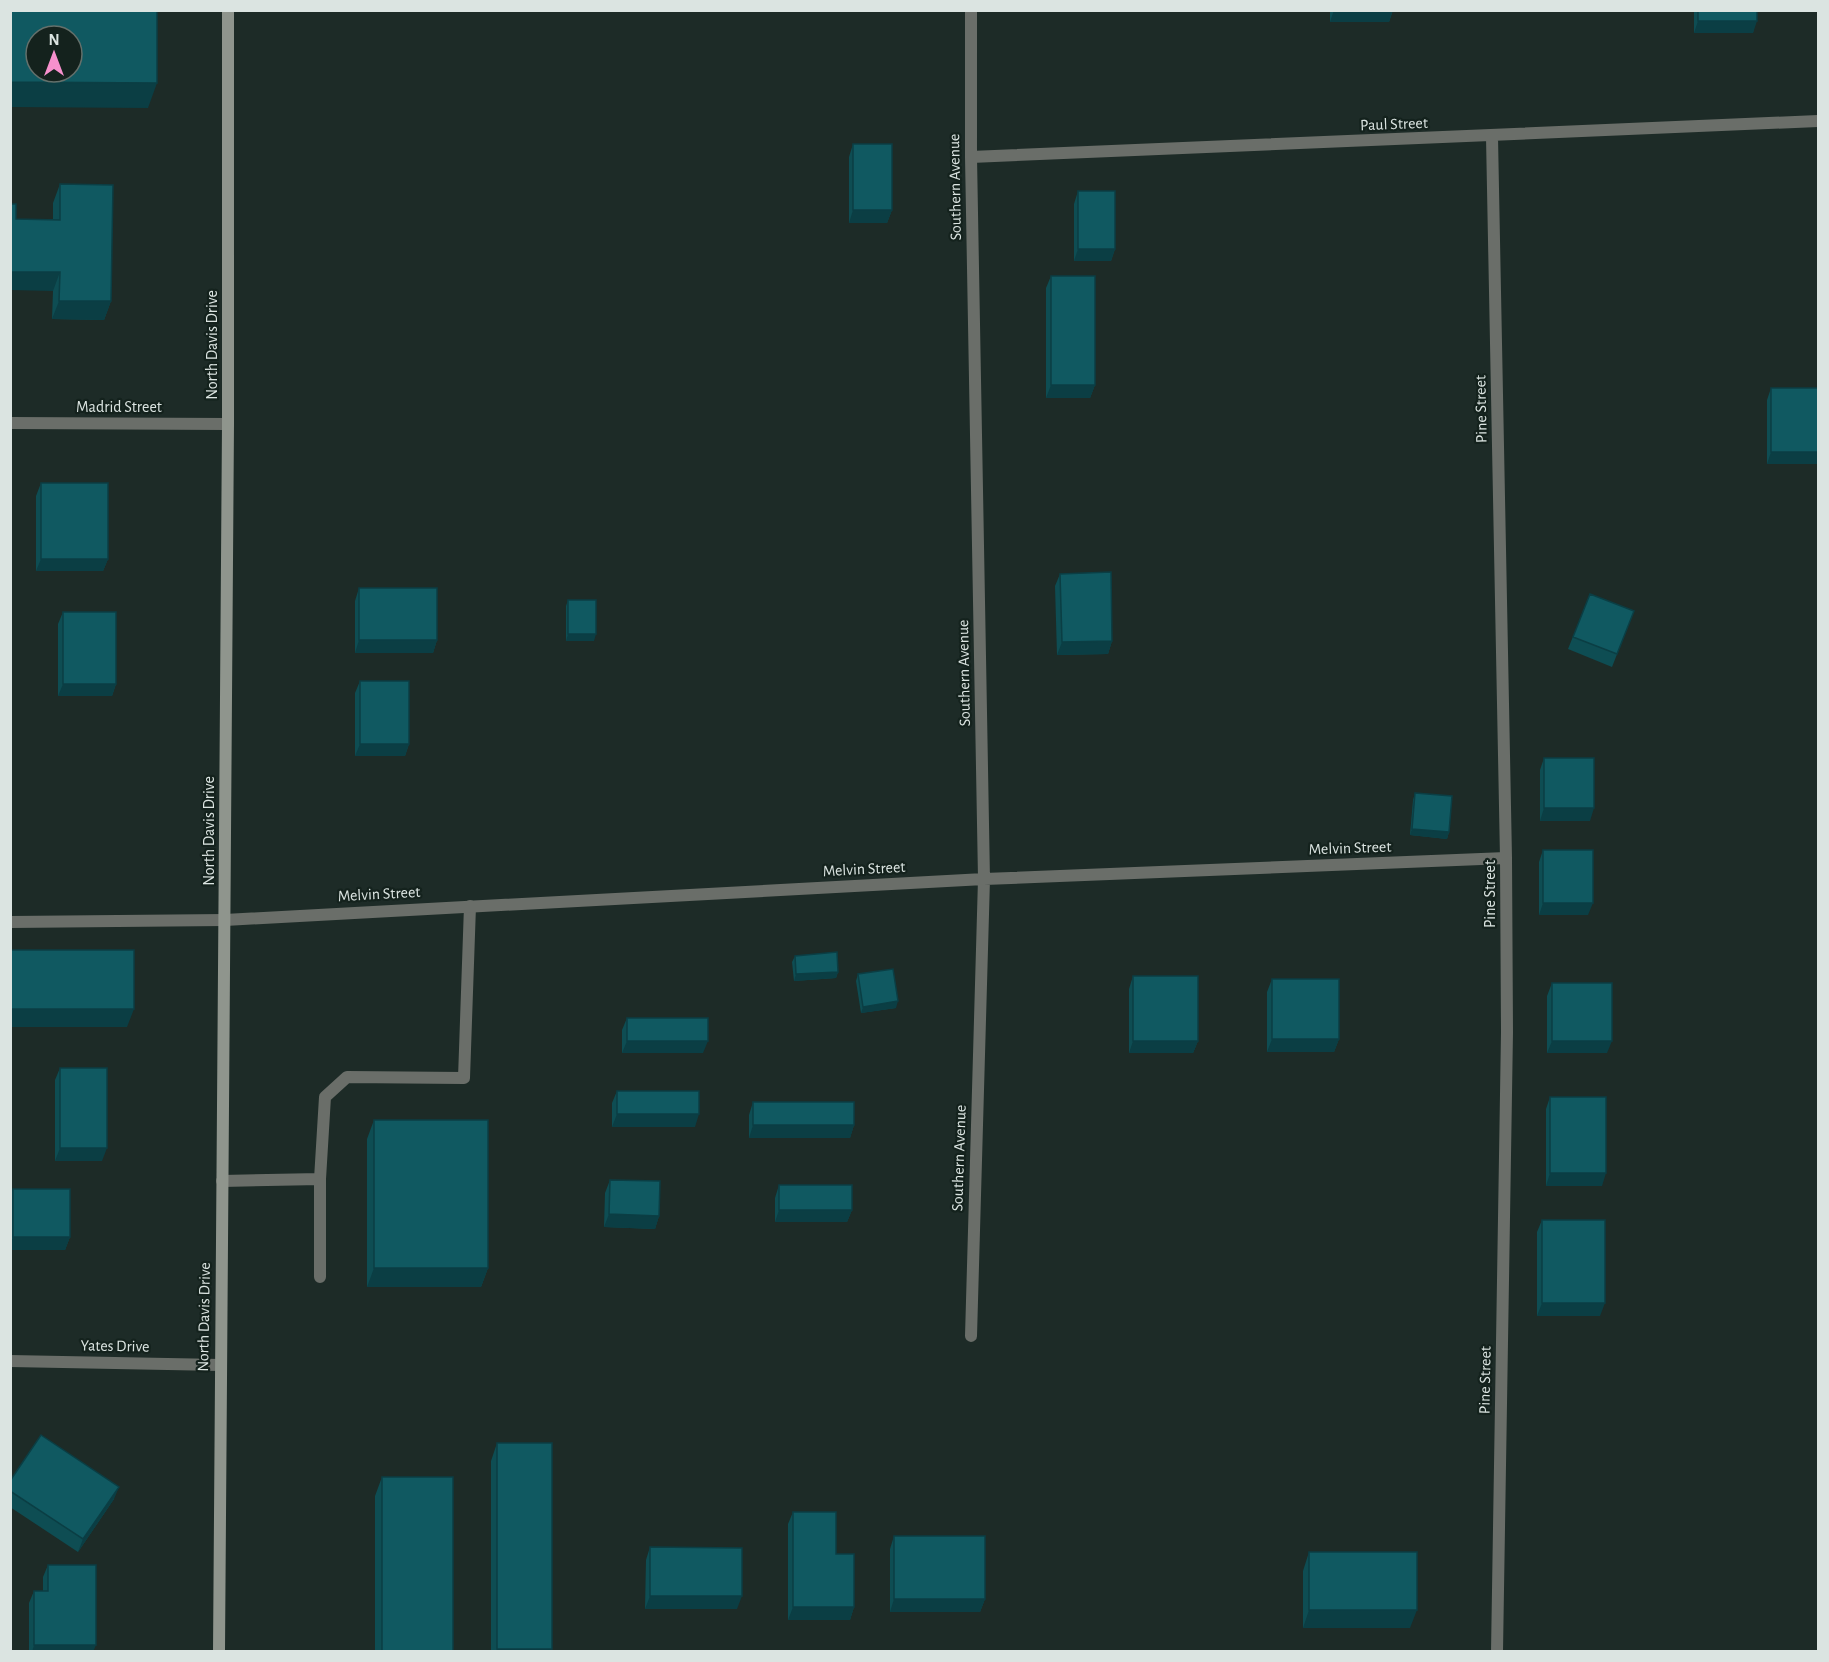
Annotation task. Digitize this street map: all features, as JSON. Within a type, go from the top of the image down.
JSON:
[{"type":"main road","name":"North Davis Drive","points":[[219,1652],[228,424],[228,10]]},
{"type":"street","name":"Southern Avenue","points":[[970,1336],[984,879],[970,157],[971,10]]},
{"type":"street","name":"Paul Street","points":[[970,157],[1492,137],[1818,121]]},
{"type":"street","name":"Pine Street","points":[[1492,137],[1506,858],[1507,1032],[1497,1652]]},
{"type":"street","name":"Madrid Street","points":[[10,423],[228,424]]},
{"type":"street","name":"Melvin Street","points":[[10,922],[225,920],[984,879],[1506,858]]},
{"type":"street","points":[[320,1277],[320,1179],[325,1097],[347,1077],[464,1078],[470,906]]},
{"type":"street","points":[[222,1181],[320,1179]]},
{"type":"street","name":"Yates Drive","points":[[10,1361],[220,1365]]},
{"type":"building","points":[[10,10],[157,10],[157,83],[84,83],[84,24],[24,24],[24,82],[10,82]]},
{"type":"building","points":[[1698,10],[1757,10],[1757,21],[1698,21]]},
{"type":"building","points":[[853,144],[892,144],[892,210],[853,210]]},
{"type":"building","points":[[60,184],[113,185],[111,301],[59,301],[60,272],[10,272],[10,204],[16,204],[16,219],[60,220]]},
{"type":"building","points":[[1078,191],[1115,191],[1115,249],[1078,249]]},
{"type":"building","points":[[1051,276],[1095,276],[1095,385],[1051,385]]},
{"type":"building","points":[[1771,388],[1818,388],[1818,452],[1771,452]]},
{"type":"building","points":[[41,483],[108,483],[108,559],[41,559]]},
{"type":"building","points":[[1111,572],[1112,641],[1062,642],[1060,574]]},
{"type":"building","points":[[359,588],[437,588],[437,640],[359,640]]},
{"type":"building","points":[[1590,594],[1634,611],[1617,654],[1573,637]]},
{"type":"building","points":[[568,600],[596,600],[596,634],[568,634]]},
{"type":"building","points":[[63,612],[116,612],[116,684],[63,684]]},
{"type":"building","points":[[360,681],[409,681],[409,744],[360,744]]},
{"type":"building","points":[[1544,758],[1594,758],[1594,808],[1544,808]]},
{"type":"building","points":[[1415,793],[1452,796],[1449,832],[1412,829]]},
{"type":"building","points":[[1543,850],[1593,850],[1593,903],[1543,903]]},
{"type":"building","points":[[10,950],[134,950],[134,1009],[10,1009]]},
{"type":"building","points":[[837,952],[838,972],[796,974],[795,956]]},
{"type":"building","points":[[893,969],[898,1001],[863,1007],[858,974]]},
{"type":"building","points":[[1133,976],[1198,976],[1198,1041],[1133,1041]]},
{"type":"building","points":[[1272,979],[1339,979],[1339,1039],[1272,1039]]},
{"type":"building","points":[[1552,983],[1612,983],[1612,1041],[1552,1041]]},
{"type":"building","points":[[627,1018],[708,1018],[708,1041],[627,1041]]},
{"type":"building","points":[[60,1068],[107,1068],[107,1148],[60,1148]]},
{"type":"building","points":[[617,1091],[699,1091],[699,1114],[617,1114]]},
{"type":"building","points":[[1550,1097],[1606,1097],[1606,1173],[1550,1173]]},
{"type":"building","points":[[753,1102],[854,1102],[854,1125],[753,1125]]},
{"type":"building","points":[[374,1120],[488,1120],[488,1268],[374,1268]]},
{"type":"building","points":[[610,1180],[660,1181],[659,1216],[609,1214]]},
{"type":"building","points":[[779,1185],[852,1185],[852,1210],[779,1210]]},
{"type":"building","points":[[13,1189],[70,1189],[70,1237],[13,1237]]},
{"type":"building","points":[[1542,1220],[1605,1220],[1605,1303],[1542,1303]]},
{"type":"building","points":[[41,1435],[119,1487],[83,1539],[10,1491],[10,1481]]},
{"type":"building","points":[[497,1443],[552,1443],[552,1649],[497,1649]]},
{"type":"building","points":[[382,1477],[453,1477],[453,1652],[382,1652]]},
{"type":"building","points":[[793,1512],[836,1512],[836,1554],[854,1554],[854,1607],[793,1607]]},
{"type":"building","points":[[894,1536],[985,1536],[985,1599],[894,1599]]},
{"type":"building","points":[[650,1547],[742,1548],[742,1596],[650,1596]]},
{"type":"building","points":[[1309,1552],[1417,1552],[1417,1610],[1309,1610]]},
{"type":"building","points":[[48,1565],[96,1565],[96,1645],[34,1645],[34,1591],[48,1591]]}]
